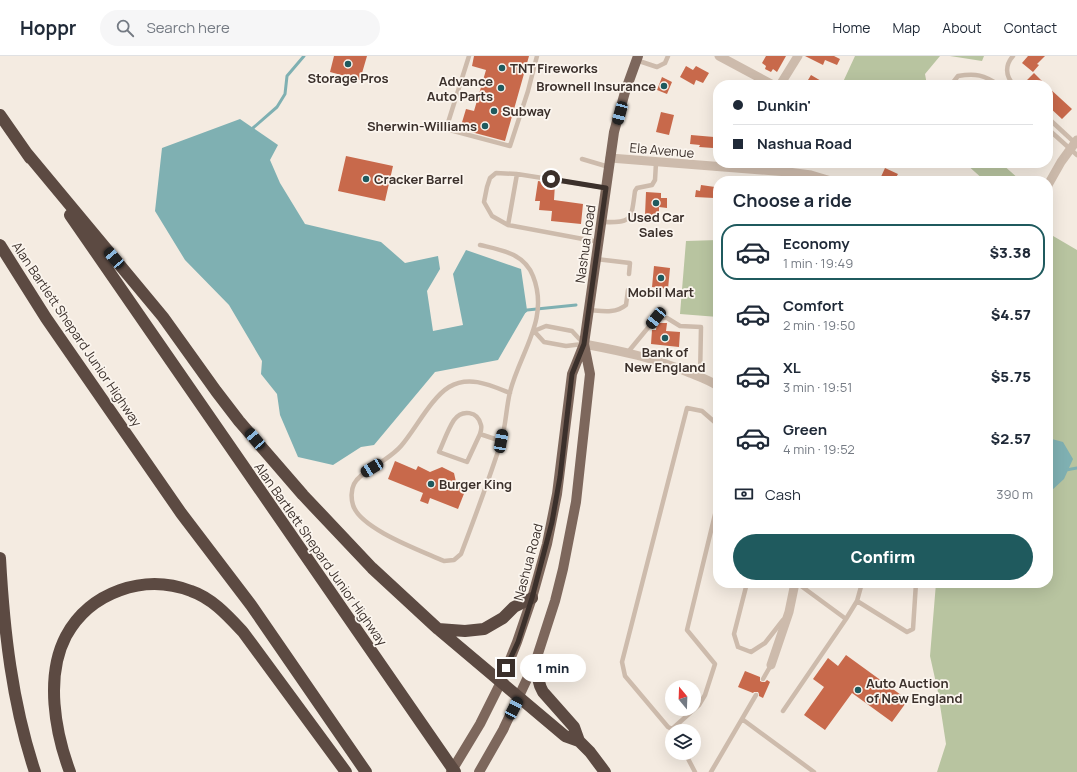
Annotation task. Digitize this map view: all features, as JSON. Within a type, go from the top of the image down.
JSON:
[{"type":"highway","name":"Alan Bartlett Shepard Junior Highway","points":[[0,115],[455,772]]},
{"type":"highway","points":[[25,151],[163,317],[239,421],[303,496],[372,568],[438,629],[565,736],[579,741]]},
{"type":"highway","name":"Alan Bartlett Shepard Junior Highway","points":[[0,246],[46,318],[181,513],[251,605],[366,772]]},
{"type":"highway","points":[[0,558],[6,637],[14,689],[24,734],[35,772]]},
{"type":"highway","points":[[70,772],[62,746],[54,704],[55,675],[59,656],[66,637],[80,618],[97,602],[121,590],[149,583],[172,585],[192,591],[212,602],[228,616],[243,632],[346,772]]},
{"type":"highway","points":[[438,629],[465,632],[484,629],[503,618],[514,608],[532,598]]},
{"type":"highway","points":[[536,660],[537,676],[540,686],[547,697],[574,726],[579,741],[595,758],[605,772]]},
{"type":"main road","name":"Nashua Road","points":[[451,772],[468,744],[501,682],[518,642],[547,544],[557,494],[572,374],[584,344],[614,132],[625,92],[637,58]]},
{"type":"main road","name":"Nashua Road","points":[[481,769],[519,698],[536,660],[564,569],[576,502],[590,374],[584,344]]},
{"type":"street","points":[[720,56],[764,80]]},
{"type":"street","points":[[783,80],[798,56]]},
{"type":"street","points":[[1052,176],[1075,147]]},
{"type":"street","name":"Ela Avenue","points":[[609,162],[656,162],[713,167]]},
{"type":"street","name":"Ela Avenue","points":[[731,168],[814,176]]},
{"type":"street","points":[[584,344],[628,352],[674,366],[713,384]]},
{"type":"street","points":[[770,665],[789,612],[795,588]]},
{"type":"lane","points":[[469,56],[446,129],[510,146],[528,91],[537,56]]},
{"type":"lane","points":[[637,58],[657,67],[665,63],[668,56]]},
{"type":"lane","points":[[1009,80],[1007,72],[1008,62],[1013,56]]},
{"type":"lane","points":[[955,80],[958,76],[972,74],[991,80]]},
{"type":"lane","points":[[600,85],[625,92]]},
{"type":"lane","points":[[1053,123],[1075,147]]},
{"type":"lane","points":[[1053,132],[1075,147]]},
{"type":"lane","points":[[582,159],[609,162]]},
{"type":"lane","points":[[602,222],[619,223],[626,220],[631,215],[635,191],[637,188],[652,186],[655,180],[656,162]]},
{"type":"lane","points":[[599,242],[508,225],[492,216],[484,202],[485,194],[490,178],[496,173],[517,174],[606,188]]},
{"type":"lane","points":[[508,225],[517,174]]},
{"type":"lane","points":[[480,245],[509,252],[519,257],[532,274],[538,299],[534,331],[518,368],[510,393],[501,441],[462,554],[454,560],[444,561],[387,534],[362,519],[353,505],[352,491],[354,484],[364,473],[379,464],[401,446],[439,395],[449,387],[467,381],[476,382],[510,393]]},
{"type":"lane","points":[[596,259],[630,263],[629,274]]},
{"type":"lane","points":[[589,310],[614,312],[621,309],[626,305],[628,290]]},
{"type":"lane","points":[[628,352],[656,318],[667,318],[680,326],[701,327],[700,377]]},
{"type":"lane","points":[[534,331],[546,326],[572,331],[584,344]]},
{"type":"lane","points":[[534,331],[544,342],[566,346],[584,344]]},
{"type":"lane","points":[[666,724],[626,676],[622,662],[687,408],[702,411],[713,421]]},
{"type":"lane","points":[[467,412],[474,414],[479,418],[482,426],[480,434],[467,462],[439,452],[455,419],[461,414],[467,412]]},
{"type":"lane","points":[[480,434],[501,441]]},
{"type":"lane","points":[[678,724],[699,705],[705,695],[714,664],[687,630],[713,523]]},
{"type":"lane","points":[[746,588],[734,634],[738,647],[751,652],[765,644],[789,612]]},
{"type":"lane","points":[[803,588],[846,619]]},
{"type":"lane","points":[[782,711],[846,619],[857,601],[861,588]]},
{"type":"lane","points":[[857,601],[907,632],[913,629],[916,588]]},
{"type":"lane","points":[[763,679],[770,665]]},
{"type":"lane","points":[[711,772],[756,695]]},
{"type":"lane","points":[[742,719],[814,772]]},
{"type":"lane","points":[[689,760],[695,772]]},
{"type":"green space","points":[[855,56],[940,56],[925,74],[926,80],[844,80]]},
{"type":"green space","points":[[950,56],[984,56],[982,61]]},
{"type":"green space","points":[[971,168],[1007,168],[1015,176],[979,176]]},
{"type":"green space","points":[[1053,236],[1077,250],[1077,772],[937,772],[946,744],[938,692],[930,656],[936,588],[1053,588]]},
{"type":"green space","points":[[713,240],[713,317],[680,314],[686,241]]},
{"type":"water","points":[[240,119],[278,145],[270,160],[280,183],[305,224],[381,242],[405,263],[438,256],[440,269],[427,291],[433,331],[463,325],[453,274],[466,250],[521,269],[527,310],[498,360],[435,372],[374,445],[361,447],[333,465],[298,457],[280,415],[277,394],[261,374],[262,361],[229,305],[185,260],[155,211],[162,148]]},
{"type":"water","points":[[1053,439],[1063,442],[1073,459],[1064,479],[1053,489]]},
{"type":"building","name":"Storage Pros","points":[[334,56],[367,56],[360,80],[330,72]]},
{"type":"building","points":[[474,56],[529,56],[505,141],[460,129],[466,109],[474,111],[486,70],[472,66]]},
{"type":"building","points":[[766,56],[786,56],[777,72],[773,69],[771,72],[765,69],[766,66],[762,63]]},
{"type":"building","points":[[805,56],[834,56],[840,59],[837,65],[825,60],[823,65]]},
{"type":"building","points":[[1028,56],[1045,56],[1037,64],[1039,65],[1033,72],[1022,63]]},
{"type":"building","points":[[686,66],[693,70],[696,66],[709,73],[703,83],[696,80],[694,85],[680,77]]},
{"type":"building","points":[[1034,73],[1041,80],[1027,80]]},
{"type":"building","points":[[811,75],[820,80],[808,80]]},
{"type":"building","name":"Brownell Insurance","points":[[662,77],[672,82],[667,94],[657,90]]},
{"type":"building","points":[[1053,92],[1072,109],[1062,119],[1053,111]]},
{"type":"building","points":[[661,112],[674,115],[669,135],[656,132]]},
{"type":"building","points":[[691,135],[713,137],[713,148],[699,147],[700,145],[690,144]]},
{"type":"building","name":"Cracker Barrel","points":[[346,156],[393,166],[385,201],[338,191]]},
{"type":"building","points":[[885,168],[898,174],[897,176],[881,176]]},
{"type":"building","points":[[538,181],[555,184],[554,200],[583,204],[581,224],[551,221],[552,211],[539,210],[540,201],[535,201]]},
{"type":"building","points":[[701,185],[713,187],[713,198],[695,197],[696,190],[700,191]]},
{"type":"building","name":"Used Car Sales","points":[[646,192],[661,193],[661,198],[667,198],[667,208],[659,207],[659,216],[645,215]]},
{"type":"building","name":"Mobil Mart","points":[[654,266],[670,268],[668,289],[652,287]]},
{"type":"building","name":"Bank of New England","points":[[657,323],[667,323],[666,331],[680,332],[679,347],[651,344],[652,330],[656,330]]},
{"type":"building","name":"Burger King","points":[[395,461],[416,470],[418,466],[430,472],[442,467],[454,473],[456,482],[467,486],[458,509],[430,498],[428,504],[420,501],[423,493],[388,479]]},
{"type":"building","name":"Auto Auction of New England","points":[[846,655],[908,700],[892,722],[852,693],[825,730],[804,715],[824,687],[813,679],[828,658],[838,666]]},
{"type":"building","points":[[745,671],[760,677],[760,681],[762,682],[767,680],[770,682],[763,698],[759,696],[758,692],[753,693],[738,687]]},
{"type":"waterway","points":[[253,131],[253,128],[277,107],[285,94],[287,76],[304,56]]},
{"type":"waterway","points":[[524,312],[527,310],[576,305]]},
{"type":"waterway","points":[[1066,470],[1077,468]]},
{"type":"place","name":"Storage Pros","points":[[348,64]]},
{"type":"place","name":"TNT Fireworks","points":[[502,68]]},
{"type":"place","name":"Brownell Insurance","points":[[664,86]]},
{"type":"place","name":"Advance Auto Parts","points":[[501,88]]},
{"type":"place","name":"Subway","points":[[494,111]]},
{"type":"place","name":"Sherwin-Williams","points":[[485,126]]},
{"type":"place","name":"Cracker Barrel","points":[[366,179]]},
{"type":"place","name":"Used Car Sales","points":[[656,203]]},
{"type":"place","name":"Mobil Mart","points":[[661,278]]},
{"type":"place","name":"Bank of New England","points":[[665,338]]},
{"type":"place","name":"Burger King","points":[[431,484]]},
{"type":"place","name":"Auto Auction of New England","points":[[858,690]]},
{"type":"route","points":[[506,668],[518,642],[532,598],[552,522],[560,477],[572,374],[584,344],[606,188],[551,179]]}]
